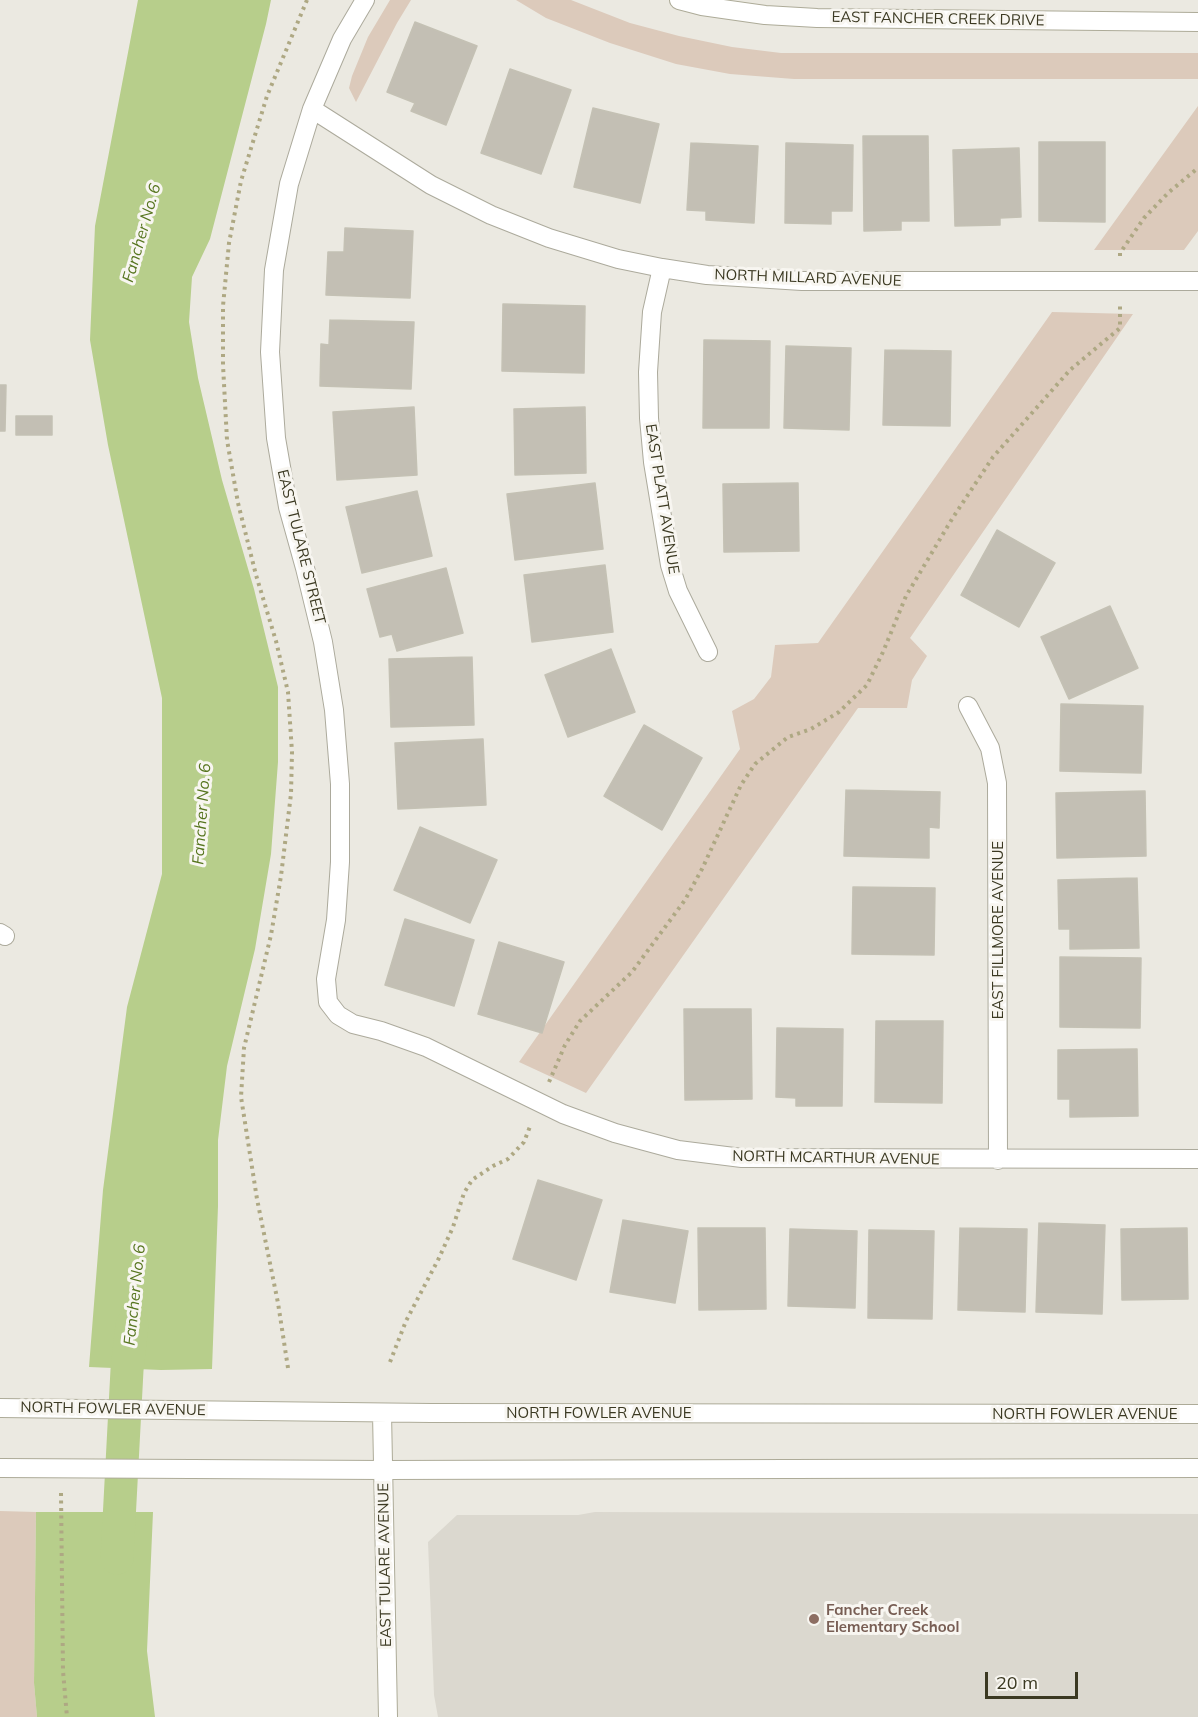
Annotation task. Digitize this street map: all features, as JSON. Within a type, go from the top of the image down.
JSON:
[{"type":"street","name":"EAST TULARE STREET","points":[[328,1002],[326,979],[336,920],[340,862],[340,784],[334,710],[323,642],[288,507],[276,438],[270,352],[274,270],[289,184],[312,109],[342,39],[365,0]]},
{"type":"street","name":"EAST FANCHER CREEK DRIVE","points":[[679,0],[702,6],[765,15],[817,18],[1198,22]]},
{"type":"street","name":"NORTH MILLARD AVENUE","points":[[312,109],[431,185],[491,215],[559,241],[618,259],[662,268],[706,275],[802,281],[1198,281]]},
{"type":"street","name":"EAST PLATT AVENUE","points":[[662,268],[652,312],[648,372],[653,462],[670,565],[678,591],[708,652]]},
{"type":"street","name":"EAST FILLMORE AVENUE","points":[[968,705],[990,748],[998,783],[998,1160]]},
{"type":"street","name":"NORTH MCARTHUR AVENUE","points":[[328,1002],[338,1015],[354,1024],[381,1030],[426,1047],[563,1114],[678,1150],[742,1158],[1198,1159]]},
{"type":"street","name":"NORTH FOWLER AVENUE","points":[[0,1408],[382,1413],[1198,1414]]},
{"type":"street","name":"EAST TULARE AVENUE","points":[[382,1413],[388,1717]]},
{"type":"street","points":[[0,1468],[383,1470],[1198,1468]]},
{"type":"path","points":[[288,1368],[278,1303],[256,1199],[241,1097],[244,1048],[271,935],[281,876],[291,794],[290,716],[288,692],[276,641],[237,503],[227,440],[223,306],[229,243],[241,182],[267,96],[307,0]]},
{"type":"path","points":[[1120,253],[1144,218],[1169,192],[1198,168]]},
{"type":"path","points":[[552,1076],[565,1045],[580,1022],[632,972],[686,900],[741,785],[755,764],[788,737],[811,729],[839,712],[867,685],[906,596],[952,519],[993,457],[1070,370],[1120,328],[1120,312]]},
{"type":"path","points":[[390,1362],[406,1321],[453,1227],[464,1193],[472,1180],[508,1159],[524,1142],[528,1131]]},
{"type":"path","points":[[60,1469],[63,1671],[67,1717]]},
{"type":"shaded area","points":[[390,0],[411,0],[356,102],[349,88],[352,76],[368,37]]},
{"type":"shaded area","points":[[516,0],[571,0],[630,23],[679,36],[732,47],[781,53],[1198,53],[1198,79],[794,79],[730,74],[676,64],[610,43],[546,18]]},
{"type":"shaded area","points":[[1198,106],[1198,231],[1184,250],[1094,250]]},
{"type":"shaded area","points":[[1052,312],[1133,314],[910,638],[927,656],[912,680],[907,708],[858,708],[586,1093],[519,1062],[740,749],[732,711],[754,699],[771,677],[775,645],[818,643]]},
{"type":"shaded area","points":[[0,1511],[36,1512],[34,1683],[37,1717],[0,1717]]},
{"type":"shaded area","name":"Fancher Creek Elementary School","points":[[595,1512],[1198,1514],[1198,1717],[438,1717],[434,1695],[428,1542],[457,1515],[578,1515]]},
{"type":"water","points":[[138,0],[271,0],[210,239],[192,277],[189,322],[198,378],[222,480],[254,589],[278,687],[278,762],[271,854],[255,949],[227,1066],[218,1140],[212,1369],[161,1370],[89,1367],[103,1190],[127,1007],[162,874],[162,698],[108,445],[90,340],[95,226]]},
{"type":"water","points":[[36,1512],[153,1512],[147,1651],[155,1717],[37,1717],[34,1683]]},
{"type":"building","points":[[415,22],[477,46],[446,125],[411,111],[415,103],[387,92]]},
{"type":"building","points":[[510,69],[571,90],[541,174],[481,153]]},
{"type":"building","points":[[593,108],[659,124],[640,203],[574,187]]},
{"type":"building","points":[[863,136],[928,136],[929,221],[901,221],[901,230],[864,231]]},
{"type":"building","points":[[1039,142],[1105,142],[1105,222],[1039,221]]},
{"type":"building","points":[[691,143],[758,146],[754,223],[706,220],[706,211],[687,210]]},
{"type":"building","points":[[786,143],[853,145],[852,211],[831,211],[831,224],[785,223]]},
{"type":"building","points":[[1019,148],[1021,217],[1000,218],[1000,225],[955,226],[953,150]]},
{"type":"building","points":[[345,228],[413,231],[410,298],[326,295],[328,252],[344,252]]},
{"type":"building","points":[[503,304],[585,306],[584,373],[502,371]]},
{"type":"building","points":[[330,320],[414,322],[411,389],[320,386],[321,344],[329,345]]},
{"type":"building","points":[[704,340],[770,341],[769,428],[703,428]]},
{"type":"building","points":[[786,346],[851,348],[849,430],[784,428]]},
{"type":"building","points":[[885,350],[951,351],[950,426],[883,425]]},
{"type":"building","points":[[0,385],[6,385],[5,431],[0,431]]},
{"type":"building","points":[[414,407],[417,475],[337,480],[333,412]]},
{"type":"building","points":[[585,407],[586,473],[515,475],[514,409]]},
{"type":"building","points":[[16,416],[52,416],[52,435],[16,435]]},
{"type":"building","points":[[595,483],[603,549],[515,560],[507,494]]},
{"type":"building","points":[[798,483],[799,551],[724,552],[723,484]]},
{"type":"building","points":[[417,491],[432,556],[362,573],[346,507]]},
{"type":"building","points":[[997,530],[1055,563],[1019,627],[961,595]]},
{"type":"building","points":[[605,565],[613,632],[532,642],[524,575]]},
{"type":"building","points":[[446,568],[463,633],[397,651],[392,634],[380,637],[367,589]]},
{"type":"building","points":[[1110,606],[1138,668],[1069,699],[1041,637]]},
{"type":"building","points":[[611,649],[635,712],[568,737],[545,675]]},
{"type":"building","points":[[472,657],[474,725],[391,727],[389,659]]},
{"type":"building","points":[[1061,704],[1143,706],[1141,773],[1060,771]]},
{"type":"building","points":[[644,725],[702,758],[662,830],[604,796]]},
{"type":"building","points":[[483,739],[486,805],[398,809],[395,743]]},
{"type":"building","points":[[846,790],[940,792],[939,828],[929,827],[929,858],[844,856]]},
{"type":"building","points":[[1145,791],[1146,856],[1057,858],[1056,793]]},
{"type":"building","points":[[420,827],[497,860],[470,923],[394,890]]},
{"type":"building","points":[[1137,878],[1139,948],[1070,949],[1070,929],[1059,929],[1058,880]]},
{"type":"building","points":[[853,887],[935,888],[934,955],[852,954]]},
{"type":"building","points":[[405,919],[474,940],[454,1006],[385,985]]},
{"type":"building","points":[[499,942],[564,962],[542,1033],[478,1014]]},
{"type":"building","points":[[1060,957],[1141,958],[1140,1028],[1060,1027]]},
{"type":"building","points":[[684,1009],[751,1009],[752,1099],[685,1100]]},
{"type":"building","points":[[876,1021],[943,1021],[942,1103],[875,1102]]},
{"type":"building","points":[[777,1028],[843,1029],[842,1106],[796,1106],[796,1098],[776,1097]]},
{"type":"building","points":[[1137,1049],[1138,1116],[1070,1117],[1070,1099],[1058,1099],[1058,1050]]},
{"type":"building","points":[[538,1180],[602,1200],[576,1280],[513,1259]]},
{"type":"building","points":[[623,1220],[688,1231],[675,1303],[610,1292]]},
{"type":"building","points":[[1039,1223],[1105,1225],[1102,1314],[1036,1312]]},
{"type":"building","points":[[698,1228],[765,1228],[766,1309],[699,1310]]},
{"type":"building","points":[[960,1228],[1027,1229],[1025,1312],[958,1310]]},
{"type":"building","points":[[1187,1228],[1188,1299],[1122,1300],[1121,1229]]},
{"type":"building","points":[[790,1229],[857,1231],[855,1308],[788,1306]]},
{"type":"building","points":[[869,1230],[934,1231],[932,1319],[868,1318]]},
{"type":"waterway","name":"Fancher No. 6","points":[[117,1558],[127,1370],[132,1325]]},
{"type":"place","name":"Fancher Creek Elementary School","points":[[814,1619]]}]
